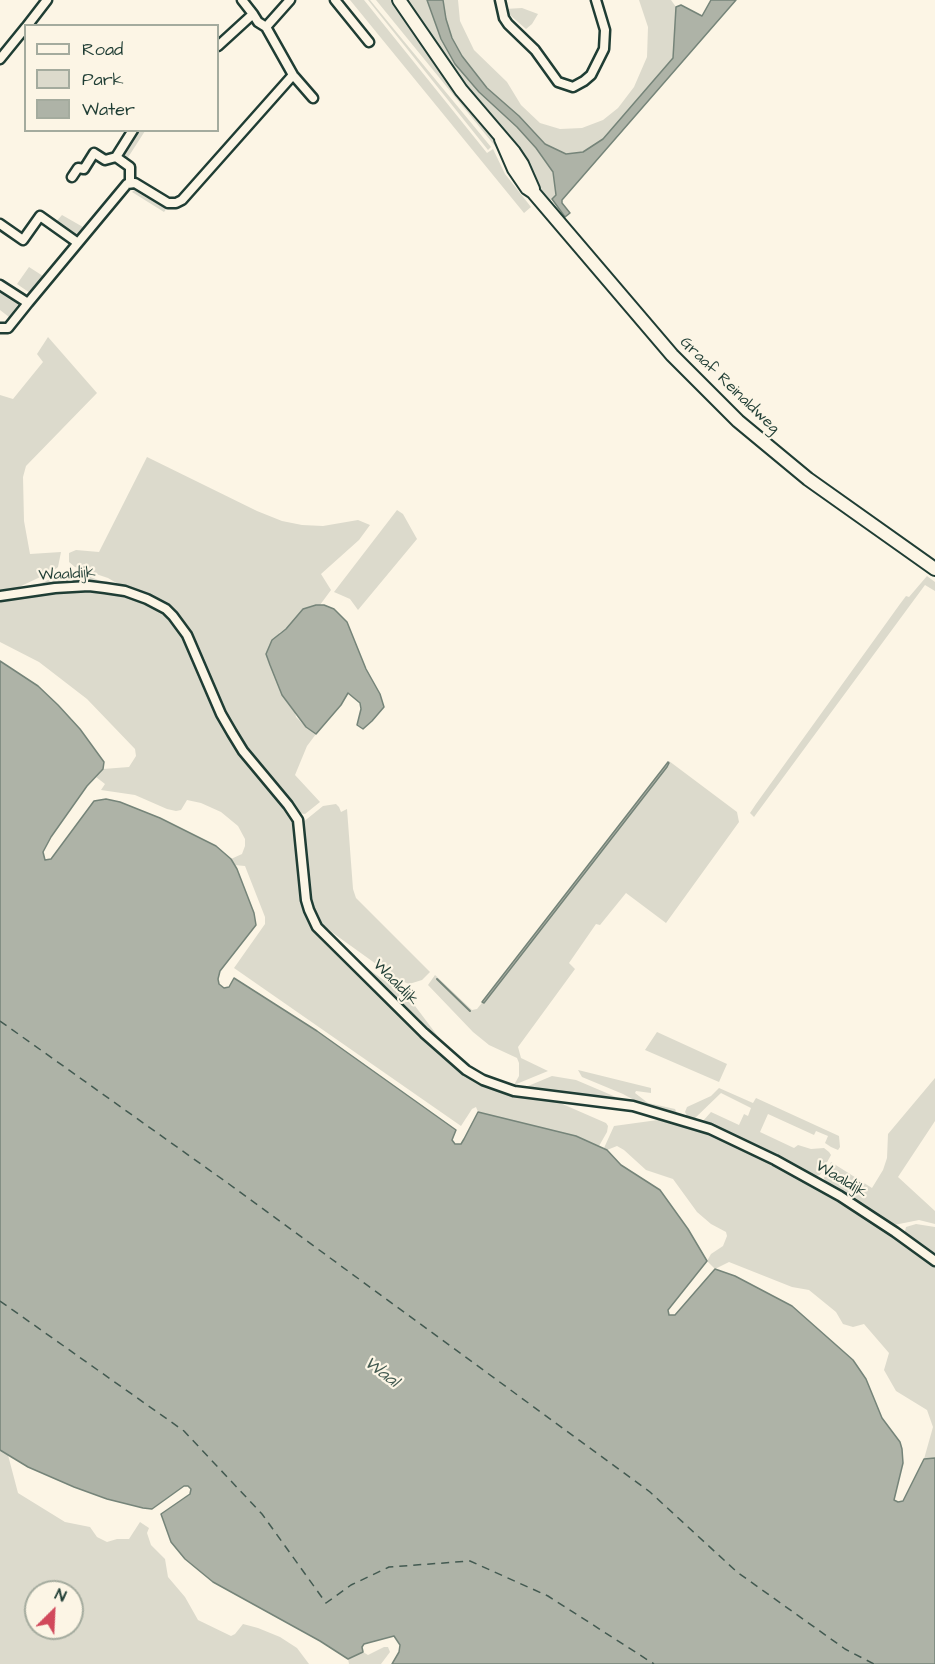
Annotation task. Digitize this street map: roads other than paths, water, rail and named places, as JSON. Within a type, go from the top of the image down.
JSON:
[{"type":"main road","name":"Graaf Reinaldweg","points":[[399,0],[452,78],[501,139],[518,175],[527,188],[533,192],[672,355],[738,421],[807,479],[935,569]]},
{"type":"street","points":[[28,24],[47,0]]},
{"type":"street","points":[[242,0],[258,22],[266,27],[292,75],[313,98]]},
{"type":"street","points":[[266,27],[290,0]]},
{"type":"street","points":[[335,0],[369,42]]},
{"type":"street","points":[[500,0],[504,18],[508,24],[536,50],[558,82],[573,87],[591,75],[604,49],[605,30],[596,0]]},
{"type":"street","points":[[219,45],[253,14]]},
{"type":"street","points":[[1,56],[24,28]]},
{"type":"street","points":[[130,182],[139,185],[164,202],[173,204],[182,200],[292,75]]},
{"type":"street","points":[[72,177],[78,168],[84,169],[94,153],[105,160],[116,157],[132,132]]},
{"type":"street","points":[[0,328],[8,327],[15,321],[130,182],[130,167],[116,157]]},
{"type":"street","points":[[0,224],[23,240],[40,216],[78,243]]},
{"type":"street","points":[[0,285],[28,303]]},
{"type":"street","name":"Waaldijk","points":[[0,596],[55,588],[89,586],[125,591],[147,599],[166,609],[173,616],[187,635],[221,714],[232,733],[250,760],[298,820],[306,900],[317,927],[424,1033],[466,1070],[483,1080],[514,1090],[633,1106],[710,1129],[775,1160],[840,1196],[935,1261]]},
{"type":"water","points":[[427,0],[443,0],[452,38],[462,56],[487,88],[519,116],[545,144],[566,154],[583,152],[603,139],[673,58],[676,7],[681,5],[702,16],[711,0],[736,0],[562,200],[570,213],[565,217],[552,199],[556,195],[553,172],[517,127],[479,92],[455,64],[441,39]]},
{"type":"water","points":[[316,605],[334,609],[347,622],[366,669],[380,694],[384,707],[363,729],[357,725],[361,709],[360,703],[348,693],[341,705],[316,734],[306,727],[282,695],[270,665],[266,654],[272,640],[286,629],[303,609]]},
{"type":"water","name":"Waal","points":[[0,661],[38,686],[58,705],[80,729],[104,762],[103,769],[87,786],[51,837],[43,852],[45,860],[51,859],[94,801],[106,799],[120,802],[160,818],[216,846],[231,859],[237,869],[254,913],[256,925],[220,971],[219,984],[224,988],[229,987],[234,978],[317,1031],[456,1130],[452,1140],[455,1144],[461,1144],[478,1112],[576,1136],[607,1150],[621,1165],[660,1190],[688,1229],[707,1261],[668,1310],[669,1315],[675,1315],[715,1269],[735,1276],[792,1306],[853,1360],[866,1379],[882,1418],[900,1442],[903,1463],[894,1500],[903,1501],[924,1459],[935,1458],[935,1664],[392,1664],[400,1645],[394,1636],[364,1644],[363,1652],[348,1659],[213,1582],[185,1559],[171,1542],[161,1514],[190,1494],[191,1489],[188,1486],[184,1486],[152,1509],[143,1508],[107,1499],[74,1487],[28,1467],[0,1450]]},
{"type":"water","points":[[668,762],[667,767],[484,1003],[482,1002]]},
{"type":"waterway","points":[[437,979],[470,1011]]}]
